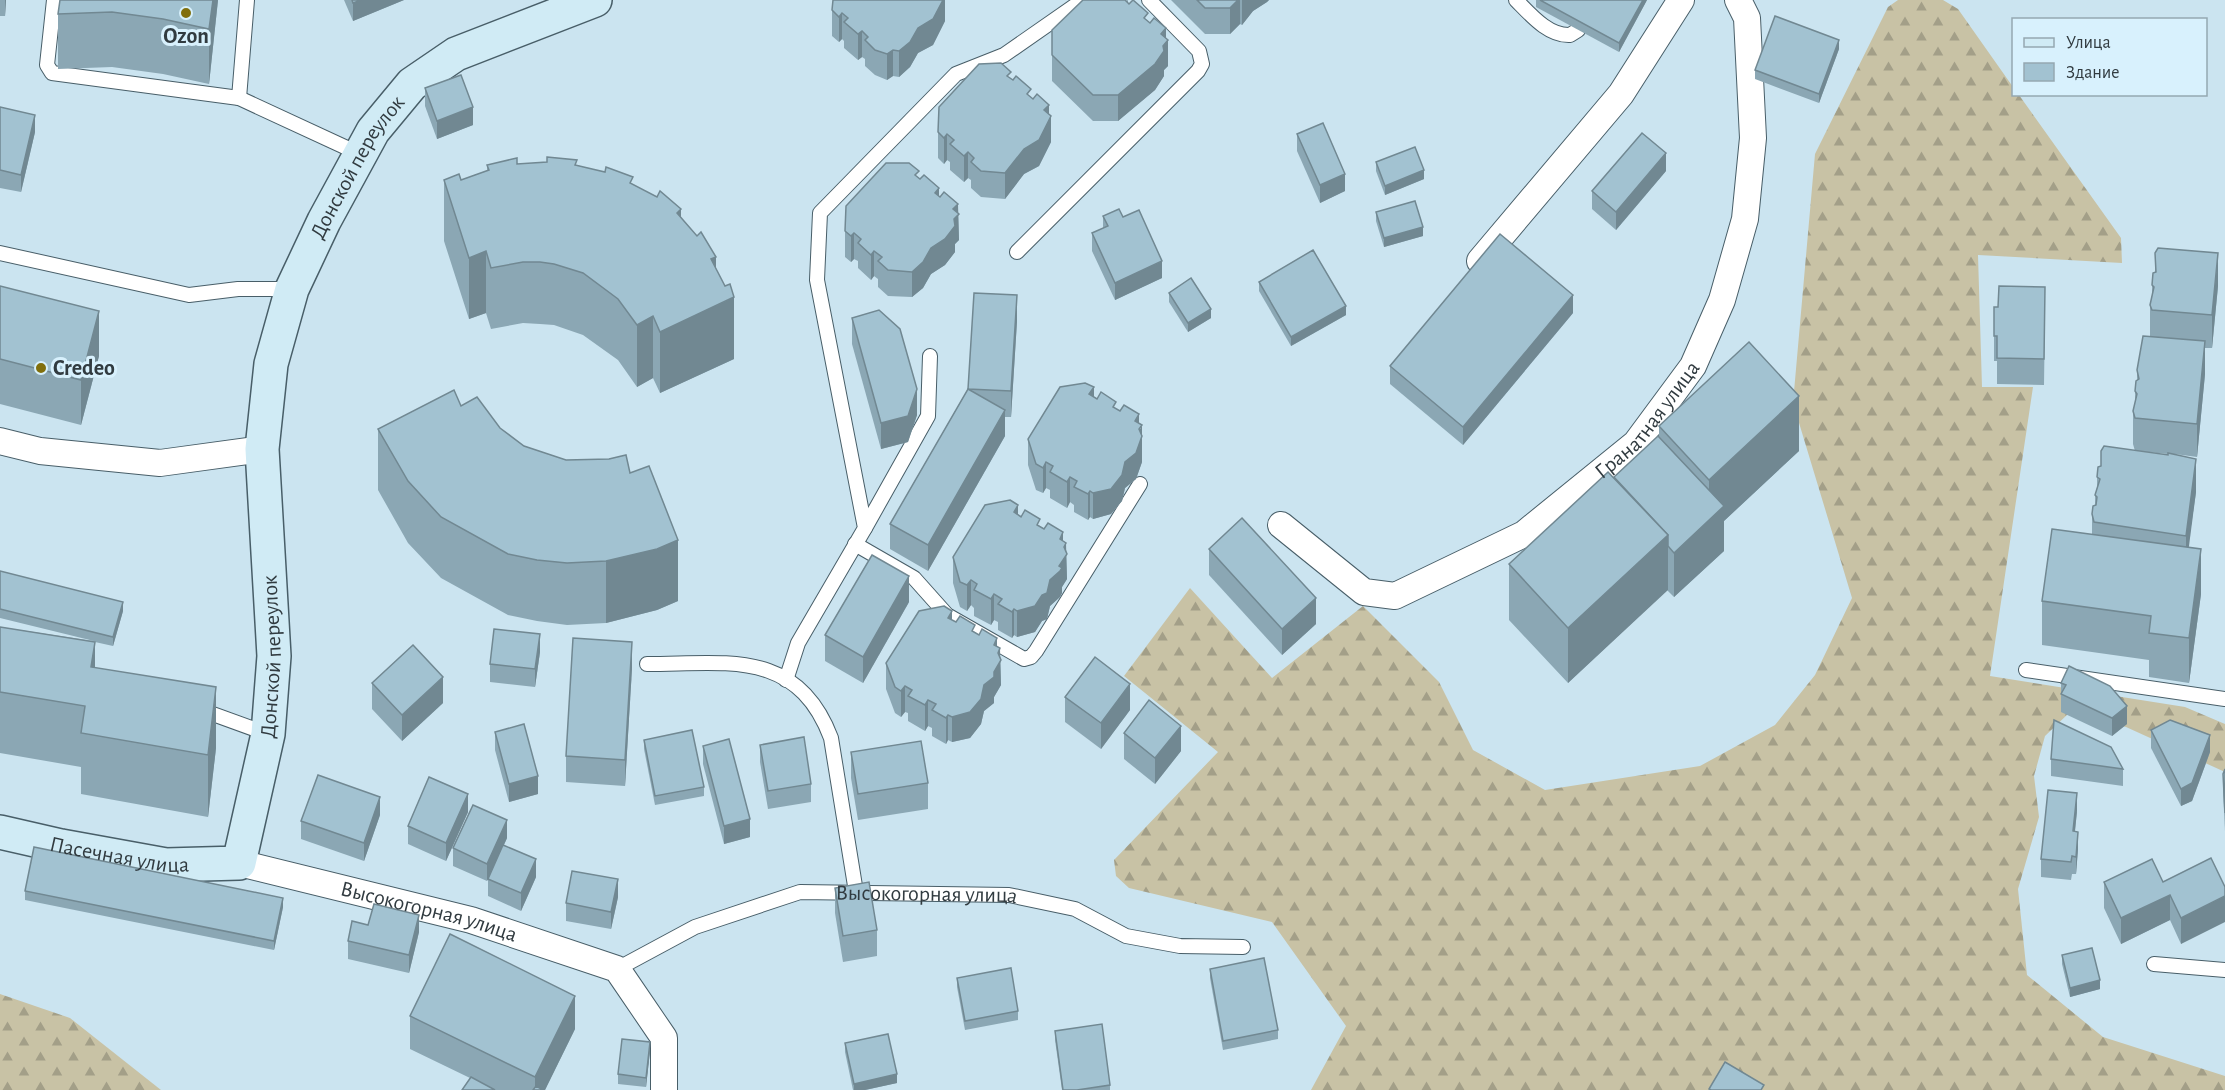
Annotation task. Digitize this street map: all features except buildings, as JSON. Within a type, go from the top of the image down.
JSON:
[{"type":"street","name":"Донской переулок","points":[[239,863],[268,734],[274,656],[262,449],[271,364],[292,289],[373,131],[412,84],[456,54],[595,0]]},
{"type":"street","points":[[1463,280],[1621,94],[1681,0]]},
{"type":"street","name":"Гранатная улица","points":[[1281,525],[1364,592],[1395,596],[1524,534],[1636,443],[1693,366],[1722,300],[1746,219],[1753,138],[1747,18],[1738,0]]},
{"type":"street","points":[[0,441],[40,451],[160,464],[262,449]]},
{"type":"street","name":"Пасечная улица","points":[[0,832],[61,846],[166,864],[239,863]]},
{"type":"street","name":"Высокогорная улица","points":[[239,863],[471,920],[617,969]]},
{"type":"street","points":[[617,969],[664,1038],[664,1090]]},
{"type":"lane","points":[[54,0],[47,65],[52,73],[239,98],[360,154]]},
{"type":"lane","points":[[239,98],[247,0]]},
{"type":"lane","points":[[865,528],[817,280],[820,213],[956,74],[1004,56],[1083,0]]},
{"type":"lane","points":[[1017,252],[1198,71],[1202,64],[1199,51],[1149,0]]},
{"type":"lane","points":[[1516,0],[1539,23],[1556,33],[1570,34],[1578,30]]},
{"type":"lane","points":[[0,253],[189,295],[238,289],[292,289]]},
{"type":"lane","points":[[786,680],[798,643],[928,416],[930,356]]},
{"type":"lane","points":[[855,544],[914,578],[947,615],[1024,659],[1031,657],[1036,651],[1140,484]]},
{"type":"lane","points":[[647,664],[740,664],[767,668],[807,696],[822,714],[831,738],[856,892]]},
{"type":"lane","points":[[2026,670],[2225,699]]},
{"type":"lane","points":[[185,703],[268,734]]},
{"type":"lane","name":"Высокогорная улица","points":[[617,969],[695,927],[800,892],[1009,895],[1075,909],[1126,936],[1180,946],[1243,947]]},
{"type":"lane","points":[[2154,964],[2225,970]]},
{"type":"green space","points":[[1898,0],[1943,0],[1958,9],[2012,86],[2012,96],[2020,96],[2121,238],[2122,263],[1978,255],[1982,387],[2033,387],[1990,676],[2185,707],[2225,724],[2225,772],[2126,727],[2069,713],[2045,736],[2034,776],[2039,817],[2018,889],[2027,975],[2103,1037],[2225,1076],[2225,1090],[1311,1090],[1346,1026],[1272,922],[1129,888],[1116,876],[1114,860],[1218,752],[1124,676],[1190,588],[1272,678],[1363,606],[1439,682],[1473,750],[1545,790],[1700,766],[1775,725],[1815,675],[1852,598],[1793,403],[1815,154],[1888,7]]},
{"type":"green space","points":[[0,994],[70,1018],[161,1090],[0,1090]]},
{"type":"place","name":"Ozon","points":[[186,13]]},
{"type":"place","name":"Credeo","points":[[41,368]]}]
